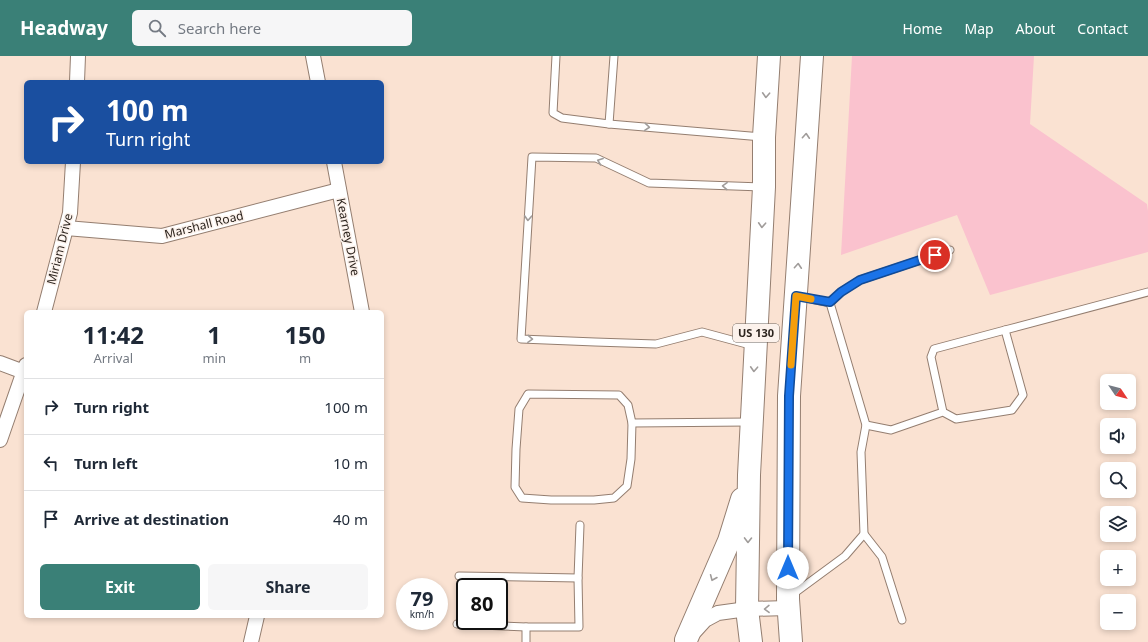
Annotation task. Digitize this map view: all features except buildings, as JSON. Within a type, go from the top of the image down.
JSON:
[{"type":"highway","name":"US 130","points":[[750,642],[747,609],[749,475],[764,187],[764,137],[769,56]]},
{"type":"highway","name":"US 130","points":[[791,642],[788,604],[789,396],[812,56]]},
{"type":"highway","points":[[686,641],[729,541],[749,475]]},
{"type":"street","points":[[77,80],[78,56]]},
{"type":"street","points":[[313,56],[318,80]]},
{"type":"street","name":"Miriam Drive","points":[[45,310],[70,213],[73,164]]},
{"type":"street","name":"Kearney Drive","points":[[334,164],[362,310]]},
{"type":"street","name":"Marshall Road","points":[[66,228],[162,236],[339,190]]},
{"type":"street","points":[[0,363],[24,369]]},
{"type":"street","points":[[0,440],[24,372]]},
{"type":"street","points":[[686,641],[705,620],[718,613],[788,604]]},
{"type":"street","points":[[251,642],[257,618]]},
{"type":"lane","points":[[556,56],[553,113],[562,118],[609,124],[764,137]]},
{"type":"lane","points":[[609,124],[614,56]]},
{"type":"lane","points":[[755,346],[702,332],[656,344],[521,339],[532,157],[596,158],[649,183],[764,187]]},
{"type":"lane","points":[[830,302],[841,292],[860,280],[950,250]]},
{"type":"lane","points":[[943,412],[931,357],[934,349],[1148,292]]},
{"type":"lane","points":[[796,296],[830,302]]},
{"type":"lane","points":[[830,302],[866,425],[861,452],[864,534],[882,557],[902,620]]},
{"type":"lane","points":[[866,425],[892,430],[943,412],[956,419],[1012,410],[1023,395],[1005,330]]},
{"type":"lane","points":[[528,394],[618,395],[628,405],[632,423],[631,460],[627,486],[614,498],[594,500],[558,500],[522,498],[515,487],[519,409],[528,394]]},
{"type":"lane","points":[[632,423],[751,422]]},
{"type":"lane","points":[[508,626],[579,627],[578,578],[580,525]]},
{"type":"lane","points":[[788,604],[845,556],[864,534]]},
{"type":"lane","points":[[459,576],[578,578]]},
{"type":"lane","points":[[526,627],[526,642]]},
{"type":"shaded area","points":[[852,56],[1034,56],[1030,124],[1147,204],[1148,252],[990,295],[957,215],[841,255]]},
{"type":"slow traffic","points":[[791,365],[796,296],[811,299]]},
{"type":"route","points":[[788,568],[789,396],[796,296],[830,302],[841,292],[860,280],[935,255]]}]
